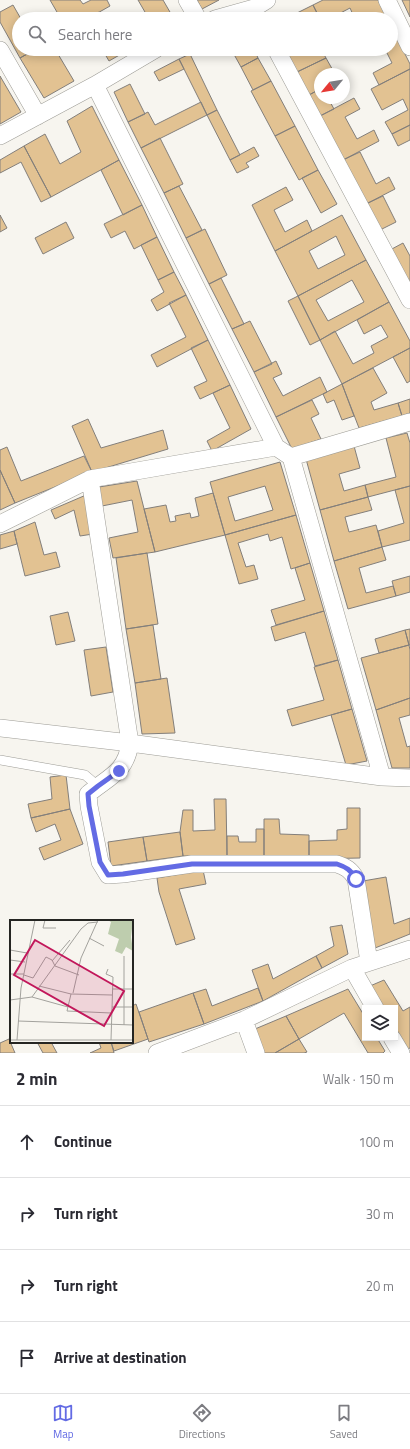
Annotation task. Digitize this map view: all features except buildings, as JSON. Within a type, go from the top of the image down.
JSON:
[{"type":"street","points":[[187,0],[194,12]]},
{"type":"street","points":[[387,0],[393,12]]},
{"type":"street","points":[[246,12],[260,9]]},
{"type":"street","points":[[398,22],[410,47]]},
{"type":"street","points":[[0,50],[38,116]]},
{"type":"street","points":[[0,136],[95,85],[144,56]]},
{"type":"street","points":[[280,56],[410,300]]},
{"type":"street","points":[[95,85],[276,447],[291,457],[382,776]]},
{"type":"street","points":[[291,457],[410,422]]},
{"type":"street","points":[[0,524],[90,479],[276,447]]},
{"type":"street","points":[[90,479],[130,743],[128,754],[119,771],[88,794],[100,862],[108,875],[192,864],[337,864],[352,871],[356,879],[369,962]]},
{"type":"street","points":[[0,728],[130,743],[382,776],[410,778]]},
{"type":"street","points":[[157,1053],[244,1020],[352,968],[410,950]]},
{"type":"street","points":[[352,968],[373,1005]]},
{"type":"street","points":[[244,1020],[256,1053]]},
{"type":"street","points":[[394,1041],[401,1053]]},
{"type":"lane","points":[[0,760],[85,775],[98,786]]},
{"type":"route","points":[[119,771],[88,794],[100,862],[108,875],[192,864],[337,864],[352,871],[356,879]]}]
